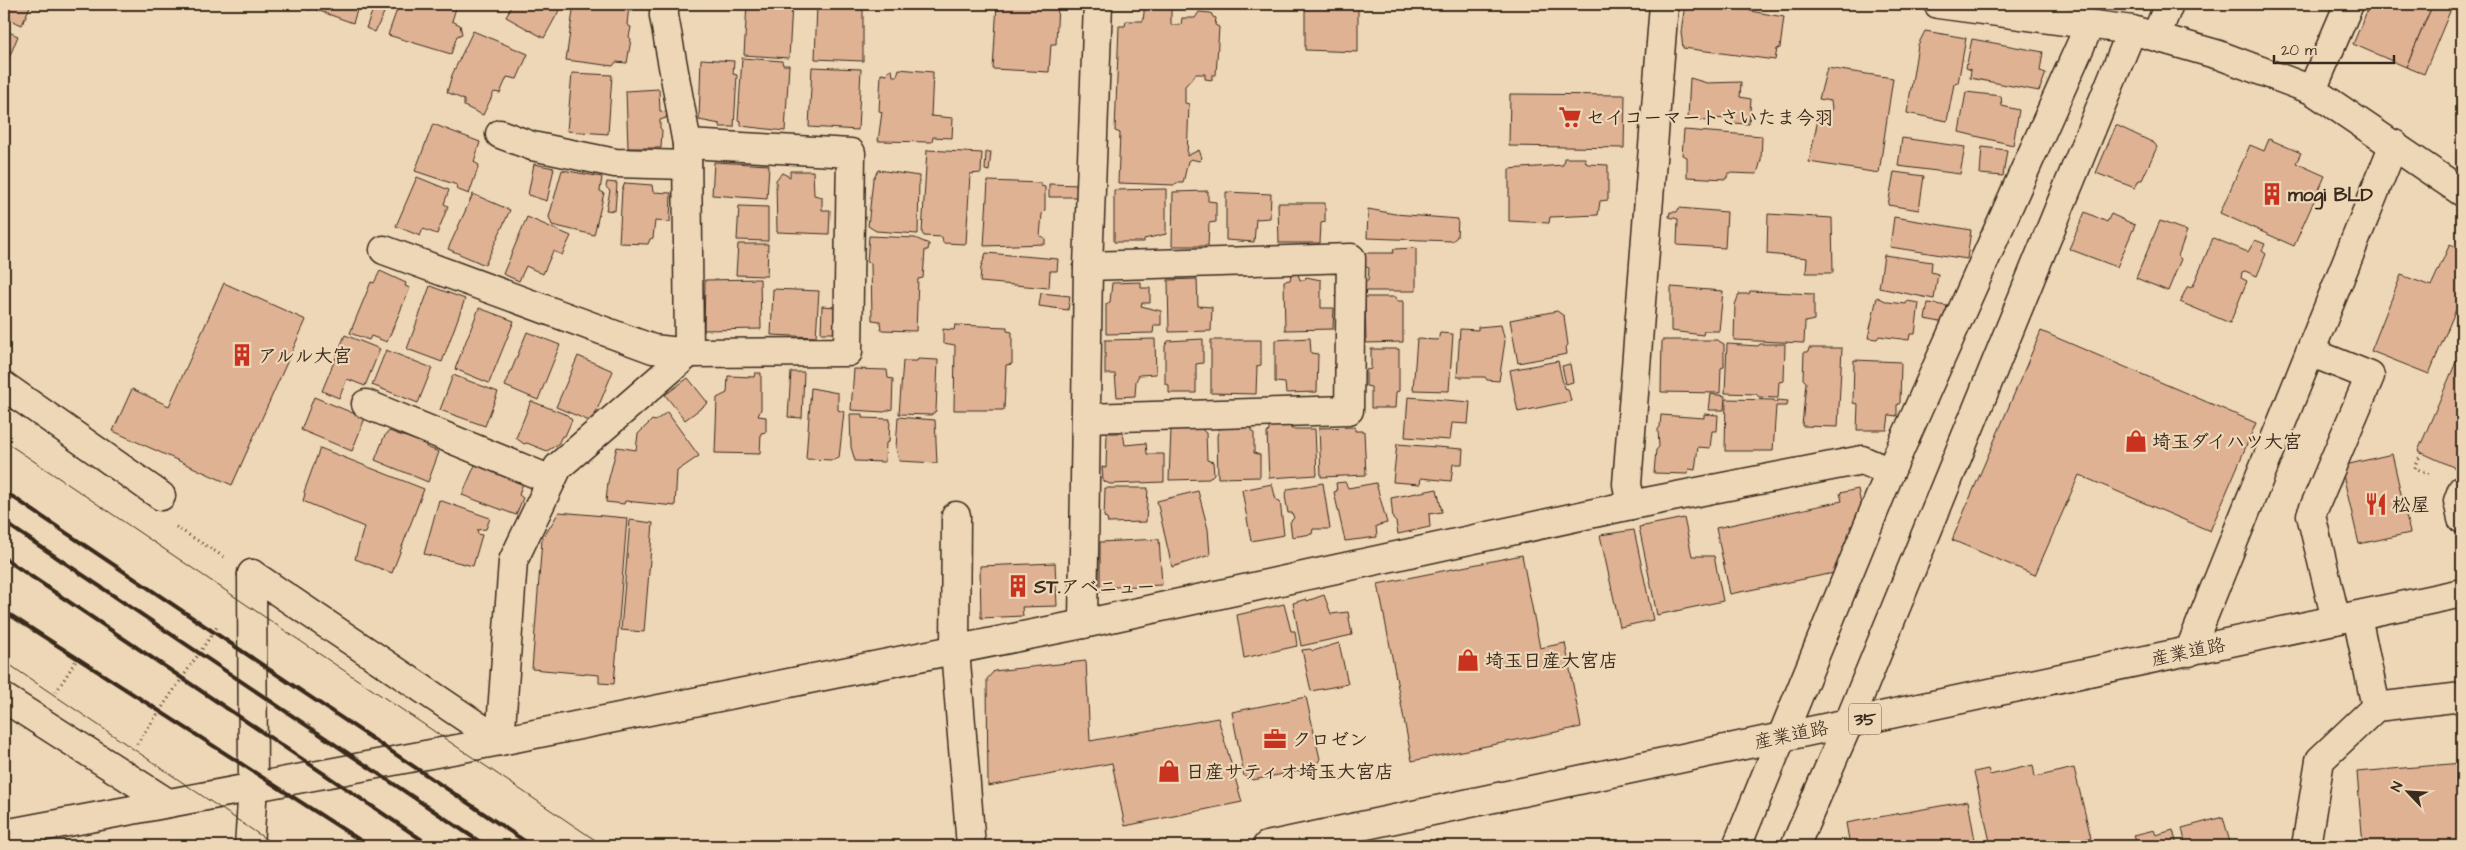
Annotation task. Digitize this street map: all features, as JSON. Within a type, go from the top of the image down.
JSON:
[{"type":"street","points":[[500,741],[513,561],[551,480],[558,467],[689,352],[687,154],[664,16],[664,4]]},
{"type":"street","points":[[1084,624],[1088,266],[1098,4]]},
{"type":"street","points":[[1631,505],[1627,484],[1664,4]]},
{"type":"street","points":[[1938,4],[2022,9],[2090,24],[2144,33],[2219,55],[2312,90],[2462,192]]},
{"type":"street","points":[[1795,846],[2144,33],[2169,4]]},
{"type":"street","points":[[2312,90],[2349,4]]},
{"type":"street","points":[[1737,846],[1784,736],[1890,472],[2090,24]]},
{"type":"street","points":[[384,250],[653,349],[689,352],[848,352],[851,153],[687,154],[615,163],[532,146],[500,134]]},
{"type":"street","points":[[2189,652],[2394,144]]},
{"type":"street","points":[[1086,418],[1349,410],[1350,391],[1350,258],[1088,266]]},
{"type":"street","points":[[2310,352],[2370,376],[2311,515],[2376,707]]},
{"type":"street","points":[[4,386],[160,496]]},
{"type":"street","points":[[366,404],[551,480]]},
{"type":"street","points":[[4,834],[500,741],[955,650],[1084,624],[1631,505],[1862,460],[1890,472]]},
{"type":"street","points":[[2462,490],[2458,501],[2462,519]]},
{"type":"street","points":[[956,516],[955,650],[971,846]]},
{"type":"street","points":[[252,574],[500,741]]},
{"type":"street","points":[[249,846],[253,787],[252,574]]},
{"type":"street","name":"産業道路","points":[[1267,846],[1315,841],[1784,736],[2462,593]]},
{"type":"street","points":[[2306,846],[2320,760],[2376,707],[2462,697]]},
{"type":"street","points":[[4,698],[168,803]]},
{"type":"path","points":[[2421,453],[2414,468],[2434,477]]},
{"type":"path","points":[[160,496],[170,523],[252,574]]},
{"type":"path","points":[[119,772],[219,623]]},
{"type":"building","points":[[4,4],[31,4],[22,25],[4,17]]},
{"type":"building","points":[[297,4],[359,4],[353,23],[314,9],[309,10]]},
{"type":"building","points":[[375,4],[388,4],[375,32],[366,28]]},
{"type":"building","points":[[399,4],[449,4],[456,8],[452,21],[460,25],[462,34],[457,36],[451,54],[388,35]]},
{"type":"building","points":[[512,4],[556,4],[561,7],[544,38],[506,17]]},
{"type":"building","points":[[574,4],[629,5],[627,25],[631,27],[629,37],[631,39],[627,63],[616,62],[613,66],[566,60]]},
{"type":"building","points":[[747,4],[792,4],[789,58],[744,55]]},
{"type":"building","points":[[817,4],[863,4],[863,61],[815,59]]},
{"type":"building","points":[[997,4],[1058,5],[1056,44],[1051,44],[1049,72],[993,69]]},
{"type":"building","points":[[1145,4],[1171,6],[1171,25],[1181,25],[1182,18],[1195,18],[1199,12],[1211,13],[1216,18],[1215,25],[1219,27],[1216,75],[1212,75],[1212,80],[1205,79],[1205,74],[1196,74],[1185,86],[1185,103],[1189,104],[1187,156],[1199,150],[1202,158],[1199,161],[1191,159],[1188,161],[1183,183],[1176,183],[1175,185],[1118,183],[1120,133],[1115,131],[1119,26],[1125,26],[1126,21],[1143,21]]},
{"type":"building","points":[[1305,4],[1358,4],[1358,52],[1305,50]]},
{"type":"building","points":[[1685,4],[1720,8],[1722,4],[1749,5],[1750,11],[1784,17],[1780,48],[1777,49],[1775,60],[1683,48],[1681,32]]},
{"type":"building","points":[[2370,4],[2433,4],[2406,67],[2353,44]]},
{"type":"building","points":[[2433,4],[2453,4],[2424,74],[2406,67]]},
{"type":"building","points":[[4,30],[18,36],[4,70]]},
{"type":"building","points":[[473,31],[528,54],[517,79],[507,77],[500,93],[494,92],[483,115],[464,106],[464,100],[447,92],[452,75]]},
{"type":"building","points":[[1925,31],[1966,38],[1958,83],[1954,84],[1947,121],[1907,113],[1918,45]]},
{"type":"building","points":[[1972,39],[2043,52],[2040,71],[2046,73],[2039,91],[1970,78],[1971,70],[1966,68]]},
{"type":"building","points":[[742,58],[782,61],[783,65],[789,65],[785,131],[741,126],[741,121],[738,120]]},
{"type":"building","points":[[701,59],[734,61],[733,74],[737,75],[734,127],[720,127],[720,124],[699,120]]},
{"type":"building","points":[[812,67],[861,69],[858,130],[809,127]]},
{"type":"building","points":[[1827,68],[1893,78],[1879,173],[1809,162],[1820,110],[1830,112],[1832,108],[1831,101],[1819,99]]},
{"type":"building","points":[[899,69],[933,72],[931,116],[953,118],[952,138],[933,137],[932,142],[878,141],[882,112],[879,111],[881,74],[887,75],[889,70],[892,70],[893,76],[897,76]]},
{"type":"building","points":[[572,73],[612,75],[608,134],[567,131]]},
{"type":"building","points":[[1690,78],[1707,83],[1741,82],[1740,97],[1751,99],[1749,124],[1732,123],[1730,119],[1709,118],[1706,121],[1688,117]]},
{"type":"building","points":[[659,89],[660,111],[667,112],[666,118],[660,120],[660,128],[662,130],[661,148],[628,148],[626,91]]},
{"type":"building","points":[[1966,92],[2001,96],[2002,106],[2019,110],[2013,145],[1959,132]]},
{"type":"building","points":[[1510,94],[1625,95],[1624,148],[1509,146]]},
{"type":"building","points":[[433,124],[480,142],[474,162],[479,165],[469,194],[456,189],[457,185],[415,171]]},
{"type":"building","points":[[2116,125],[2154,143],[2157,147],[2142,180],[2139,180],[2135,188],[2096,173]]},
{"type":"building","points":[[1684,130],[1762,136],[1761,160],[1757,174],[1729,173],[1726,179],[1687,177],[1687,157],[1682,155]]},
{"type":"building","points":[[1902,138],[1965,147],[1960,174],[1898,166]]},
{"type":"building","name":"mogi BLD","points":[[2269,139],[2301,153],[2296,163],[2325,176],[2294,246],[2220,213],[2250,145],[2264,151]]},
{"type":"building","points":[[1982,147],[2007,150],[2003,176],[1980,174]]},
{"type":"building","points":[[927,150],[982,153],[981,173],[970,174],[966,244],[943,243],[942,237],[924,236],[922,233]]},
{"type":"building","points":[[986,152],[991,152],[989,171],[985,170]]},
{"type":"building","points":[[1564,158],[1585,158],[1588,164],[1608,165],[1608,200],[1600,201],[1598,215],[1550,217],[1549,223],[1509,221],[1509,169],[1563,165]]},
{"type":"building","points":[[714,162],[769,165],[767,199],[712,195]]},
{"type":"building","points":[[534,164],[554,168],[547,201],[528,195]]},
{"type":"building","points":[[562,170],[602,177],[600,191],[604,193],[594,235],[552,225],[549,217]]},
{"type":"building","points":[[878,170],[919,176],[918,234],[876,231],[868,226],[873,179]]},
{"type":"building","points":[[790,171],[813,171],[814,195],[822,197],[822,210],[830,210],[829,234],[777,232],[776,180],[782,173],[790,177]]},
{"type":"building","points":[[1894,172],[1924,176],[1919,210],[1888,205]]},
{"type":"building","points":[[417,177],[449,190],[444,204],[448,206],[437,234],[423,229],[420,236],[396,226]]},
{"type":"building","points":[[988,181],[1041,183],[1041,186],[1045,187],[1045,211],[1042,214],[1040,236],[1045,238],[1045,244],[984,246]]},
{"type":"building","points":[[607,182],[617,183],[615,211],[606,210],[610,191],[606,187]]},
{"type":"building","points":[[625,183],[652,185],[653,192],[671,193],[670,222],[655,221],[653,238],[650,239],[648,244],[619,243],[622,190]]},
{"type":"building","points":[[1049,184],[1079,185],[1078,197],[1049,197]]},
{"type":"building","points":[[1166,189],[1166,234],[1144,239],[1144,242],[1114,242],[1114,190]]},
{"type":"building","points":[[1208,191],[1208,201],[1216,202],[1216,222],[1209,223],[1208,246],[1172,246],[1173,192]]},
{"type":"building","points":[[1226,192],[1271,194],[1270,218],[1256,219],[1254,242],[1226,240]]},
{"type":"building","points":[[473,194],[510,210],[485,265],[448,249]]},
{"type":"building","points":[[1278,203],[1325,203],[1325,222],[1321,223],[1320,243],[1279,243]]},
{"type":"building","points":[[739,206],[768,207],[768,241],[737,240]]},
{"type":"building","points":[[1679,208],[1727,212],[1725,248],[1677,245],[1678,219],[1669,217],[1670,212],[1677,212]]},
{"type":"building","points":[[1368,209],[1395,214],[1458,219],[1457,237],[1452,241],[1367,238]]},
{"type":"building","points":[[2085,212],[2107,222],[2111,214],[2135,225],[2117,267],[2069,249]]},
{"type":"building","points":[[1768,214],[1832,218],[1833,273],[1806,273],[1807,258],[1767,254]]},
{"type":"building","points":[[527,217],[571,236],[562,255],[553,251],[543,274],[526,266],[519,281],[503,274]]},
{"type":"building","points":[[1894,217],[1971,230],[1967,259],[1890,247]]},
{"type":"building","points":[[2160,221],[2187,231],[2178,256],[2181,259],[2168,291],[2136,278]]},
{"type":"building","points":[[869,236],[915,238],[929,244],[928,250],[925,250],[923,278],[918,279],[916,331],[881,330],[880,321],[872,320],[871,263],[867,262]]},
{"type":"building","points":[[2213,238],[2248,252],[2255,240],[2265,244],[2262,251],[2266,254],[2257,276],[2245,271],[2242,272],[2241,278],[2247,281],[2230,323],[2180,302],[2187,287],[2193,286]]},
{"type":"building","points":[[738,244],[768,244],[767,276],[736,275]]},
{"type":"building","points":[[2450,244],[2462,253],[2462,295],[2429,374],[2371,351],[2401,275],[2431,286]]},
{"type":"building","points":[[1416,248],[1416,291],[1363,291],[1363,281],[1368,281],[1369,268],[1363,266],[1362,253],[1393,253],[1394,249]]},
{"type":"building","points":[[986,253],[1058,259],[1057,271],[1050,271],[1049,288],[980,282],[981,267]]},
{"type":"building","points":[[1884,255],[1932,262],[1931,272],[1938,274],[1934,299],[1879,288]]},
{"type":"building","points":[[380,271],[406,283],[405,286],[410,288],[387,342],[371,336],[369,340],[350,333],[371,282],[374,283]]},
{"type":"building","points":[[1298,274],[1300,280],[1305,280],[1306,277],[1321,280],[1321,308],[1334,308],[1333,329],[1285,330],[1284,281],[1290,280],[1291,275]]},
{"type":"building","points":[[760,279],[761,329],[704,330],[705,280]]},
{"type":"building","points":[[1197,279],[1198,306],[1212,307],[1211,331],[1169,332],[1168,280]]},
{"type":"building","points":[[1141,282],[1141,288],[1150,288],[1150,303],[1142,303],[1141,306],[1161,311],[1161,325],[1154,325],[1153,333],[1106,334],[1106,304],[1110,302],[1112,283]]},
{"type":"building","name":"アルル大宮","points":[[224,283],[306,320],[232,485],[113,431],[132,389],[169,406]]},
{"type":"building","points":[[430,286],[465,299],[442,362],[407,349]]},
{"type":"building","points":[[1671,287],[1723,291],[1719,331],[1704,331],[1703,335],[1671,331]]},
{"type":"building","points":[[773,289],[819,291],[816,337],[771,335]]},
{"type":"building","points":[[1750,291],[1814,294],[1814,320],[1805,322],[1804,343],[1734,340],[1735,305],[1739,294],[1749,294]]},
{"type":"building","points":[[1041,293],[1070,296],[1068,310],[1039,306]]},
{"type":"building","points":[[1365,297],[1396,297],[1397,301],[1403,301],[1403,342],[1366,343]]},
{"type":"building","points":[[1877,297],[1888,302],[1906,304],[1907,301],[1919,303],[1915,334],[1910,334],[1909,340],[1879,336],[1877,339],[1868,338]]},
{"type":"building","points":[[1928,303],[1947,306],[1945,323],[1925,319]]},
{"type":"building","points":[[822,306],[835,307],[834,333],[821,333]]},
{"type":"building","points":[[479,308],[514,321],[489,383],[455,369]]},
{"type":"building","points":[[1557,311],[1564,316],[1568,345],[1566,347],[1567,354],[1518,363],[1510,320]]},
{"type":"building","points":[[955,325],[1007,327],[1007,331],[1012,332],[1012,364],[1006,365],[1004,410],[954,410],[955,345],[943,343],[943,329],[954,330]]},
{"type":"building","points":[[1501,325],[1505,341],[1499,381],[1487,380],[1485,377],[1457,377],[1460,329],[1478,330],[1478,327]]},
{"type":"building","points":[[2041,331],[2256,423],[2210,531],[2079,475],[2035,575],[1952,540]]},
{"type":"building","points":[[527,332],[560,345],[538,400],[505,386]]},
{"type":"building","points":[[1440,333],[1453,334],[1449,391],[1413,390],[1417,339],[1438,340]]},
{"type":"building","points":[[345,335],[380,349],[365,386],[347,379],[339,398],[322,391]]},
{"type":"building","points":[[1310,338],[1311,353],[1318,354],[1317,392],[1286,393],[1285,383],[1275,382],[1275,340]]},
{"type":"building","points":[[1155,339],[1156,374],[1139,375],[1136,381],[1135,396],[1117,397],[1115,374],[1105,374],[1105,340]]},
{"type":"building","points":[[1203,339],[1203,363],[1196,364],[1196,393],[1169,393],[1169,385],[1165,384],[1165,346],[1168,341]]},
{"type":"building","points":[[1211,340],[1261,340],[1261,365],[1257,366],[1256,394],[1211,393]]},
{"type":"building","points":[[1662,340],[1717,340],[1724,344],[1724,367],[1721,368],[1720,393],[1661,392]]},
{"type":"building","points":[[1727,344],[1758,346],[1760,344],[1785,344],[1784,381],[1779,382],[1778,398],[1759,397],[1756,394],[1725,393]]},
{"type":"building","points":[[1809,348],[1842,348],[1838,427],[1802,426],[1806,382],[1803,379],[1804,352],[1808,352]]},
{"type":"building","points":[[2462,348],[2462,471],[2418,451]]},
{"type":"building","points":[[1371,349],[1399,349],[1399,391],[1396,392],[1395,408],[1371,408],[1371,387],[1366,386],[1366,370],[1371,369]]},
{"type":"building","points":[[386,350],[432,368],[418,403],[372,385]]},
{"type":"building","points":[[578,356],[613,371],[592,422],[556,407]]},
{"type":"building","points":[[918,359],[938,360],[936,411],[931,415],[899,414],[903,361],[917,361]]},
{"type":"building","points":[[1854,360],[1901,362],[1900,403],[1897,405],[1897,416],[1889,415],[1887,430],[1857,430],[1858,404],[1853,403]]},
{"type":"building","points":[[1558,361],[1564,388],[1568,389],[1571,401],[1518,412],[1510,370]]},
{"type":"building","points":[[1570,364],[1573,382],[1566,384],[1562,366]]},
{"type":"building","points":[[854,369],[887,370],[888,378],[893,379],[892,409],[884,412],[851,410]]},
{"type":"building","points":[[791,372],[804,372],[802,418],[788,417]]},
{"type":"building","points":[[755,373],[761,373],[761,409],[758,416],[766,417],[766,432],[761,433],[760,454],[715,453],[717,398],[727,393],[728,376],[754,377]]},
{"type":"building","points":[[453,375],[498,392],[485,426],[440,410]]},
{"type":"building","points":[[688,378],[708,403],[685,420],[665,395]]},
{"type":"building","points":[[811,388],[838,393],[838,410],[844,412],[839,458],[833,460],[806,459]]},
{"type":"building","points":[[1711,394],[1725,396],[1724,410],[1709,410]]},
{"type":"building","points":[[314,397],[365,418],[352,451],[301,430]]},
{"type":"building","points":[[1408,397],[1470,402],[1468,424],[1452,423],[1450,440],[1405,437]]},
{"type":"building","points":[[1726,399],[1774,400],[1776,403],[1777,400],[1788,401],[1787,406],[1776,406],[1773,451],[1725,451]]},
{"type":"building","points":[[531,401],[567,415],[572,420],[565,436],[562,436],[558,444],[547,451],[527,443],[524,444],[516,438]]},
{"type":"building","points":[[667,412],[699,456],[677,471],[675,506],[625,501],[624,504],[606,502],[608,482],[617,447],[636,450],[638,434],[652,420],[655,421]]},
{"type":"building","points":[[850,414],[862,414],[862,418],[890,419],[889,442],[886,443],[885,462],[855,461],[851,447]]},
{"type":"building","points":[[1704,414],[1718,415],[1717,431],[1712,431],[1710,448],[1698,447],[1695,470],[1689,469],[1687,474],[1654,473],[1656,450],[1659,447],[1658,429],[1660,427],[1661,415],[1704,418]]},
{"type":"building","points":[[898,417],[935,420],[937,463],[899,461],[896,448]]},
{"type":"building","points":[[1269,424],[1290,424],[1291,429],[1315,429],[1317,475],[1269,478],[1267,433],[1269,431]]},
{"type":"building","points":[[1220,426],[1252,426],[1254,453],[1260,455],[1260,477],[1218,478],[1217,436]]},
{"type":"building","points":[[1355,427],[1355,431],[1364,431],[1366,475],[1321,477],[1319,428]]},
{"type":"building","points":[[1200,428],[1206,433],[1207,460],[1213,462],[1214,474],[1209,479],[1169,480],[1171,429]]},
{"type":"building","points":[[389,431],[426,444],[426,447],[439,452],[428,482],[375,460],[384,437]]},
{"type":"building","points":[[1107,433],[1123,433],[1125,445],[1146,443],[1147,454],[1164,454],[1164,482],[1110,484],[1103,481],[1102,467],[1106,468]]},
{"type":"building","points":[[1397,444],[1463,449],[1462,464],[1453,464],[1451,481],[1421,478],[1420,484],[1393,482]]},
{"type":"building","points":[[320,448],[424,489],[392,573],[355,559],[364,527],[303,501],[304,492]]},
{"type":"building","points":[[2392,454],[2410,533],[2359,544],[2341,466]]},
{"type":"building","points":[[475,465],[524,480],[519,495],[523,498],[516,515],[462,495]]},
{"type":"building","points":[[1345,482],[1348,488],[1376,483],[1387,523],[1376,526],[1377,537],[1345,541],[1334,492],[1337,491],[1336,483]]},
{"type":"building","points":[[1323,483],[1330,529],[1313,529],[1312,534],[1292,537],[1290,522],[1294,518],[1292,513],[1288,513],[1285,496],[1288,489]]},
{"type":"building","points":[[1272,484],[1276,500],[1280,501],[1284,535],[1251,541],[1242,490]]},
{"type":"building","points":[[1105,488],[1148,488],[1146,522],[1108,523],[1107,518],[1104,517]]},
{"type":"building","points":[[1437,489],[1442,512],[1429,514],[1430,527],[1398,534],[1396,522],[1393,519],[1391,498]]},
{"type":"building","points":[[1858,489],[1863,515],[1860,524],[1850,526],[1852,541],[1839,572],[1730,594],[1716,528],[1842,501],[1840,493]]},
{"type":"building","points":[[1198,491],[1208,529],[1210,555],[1172,567],[1157,501]]},
{"type":"building","points":[[439,500],[490,518],[486,529],[477,530],[478,534],[482,535],[473,566],[424,554]]},
{"type":"building","points":[[559,512],[627,518],[614,684],[599,683],[599,675],[532,669],[542,540]]},
{"type":"building","points":[[1684,518],[1692,556],[1714,556],[1723,601],[1657,615],[1639,527]]},
{"type":"building","points":[[630,520],[653,523],[644,632],[621,630]]},
{"type":"building","points":[[1634,530],[1653,620],[1620,627],[1600,535]]},
{"type":"building","points":[[1159,539],[1162,585],[1114,587],[1112,590],[1100,591],[1100,542]]},
{"type":"building","points":[[1522,555],[1540,648],[1565,643],[1581,727],[1412,761],[1378,584]]},
{"type":"building","name":"ST.アベニュー","points":[[1055,563],[1057,606],[1022,607],[1023,616],[981,618],[980,566]]},
{"type":"building","points":[[1324,595],[1331,614],[1348,612],[1352,635],[1301,646],[1293,603],[1306,599],[1307,601]]},
{"type":"building","points":[[1284,604],[1291,631],[1295,631],[1297,646],[1244,658],[1237,615]]},
{"type":"building","points":[[1339,643],[1348,684],[1311,691],[1302,650],[1310,649],[1313,651]]},
{"type":"building","points":[[1086,661],[1090,741],[1218,718],[1242,802],[1125,826],[1112,763],[988,786],[987,679],[994,671]]},
{"type":"building","points":[[1306,697],[1320,759],[1314,768],[1253,780],[1244,776],[1232,712]]},
{"type":"building","points":[[2462,763],[2462,846],[2363,846],[2357,772]]},
{"type":"building","points":[[2033,765],[2035,777],[2074,768],[2091,838],[2055,846],[1991,846],[1974,772],[1988,769],[1990,775]]},
{"type":"building","points":[[1968,801],[1976,846],[1850,846],[1846,823]]},
{"type":"building","points":[[2223,817],[2231,846],[2186,846],[2182,828]]},
{"type":"building","points":[[2154,830],[2156,835],[2173,830],[2177,846],[2137,846],[2134,835]]},
{"type":"building","points":[[2129,841],[2130,846],[2110,846]]},
{"type":"tram line","points":[[4,441],[604,846]]},
{"type":"tram line","points":[[4,661],[276,846]]},
{"type":"railway","points":[[4,491],[532,846]]},
{"type":"railway","points":[[4,522],[486,846]]},
{"type":"railway","points":[[4,558],[431,846]]},
{"type":"railway","points":[[4,611],[369,846]]},
{"type":"place","name":"セイコーマートさいたま今羽","points":[[1570,117]]},
{"type":"place","name":"mogi BLD","points":[[2272,194]]},
{"type":"place","name":"アルル大宮","points":[[242,355]]},
{"type":"place","name":"埼玉ダイハツ大宮","points":[[2136,441]]},
{"type":"place","name":"松屋","points":[[2376,504]]},
{"type":"place","name":"ST.アベニュー","points":[[1018,586]]},
{"type":"place","name":"埼玉日産大宮店","points":[[1468,660]]},
{"type":"place","name":"クロゼン","points":[[1275,739]]},
{"type":"place","name":"日産サティオ埼玉大宮店","points":[[1169,771]]}]
